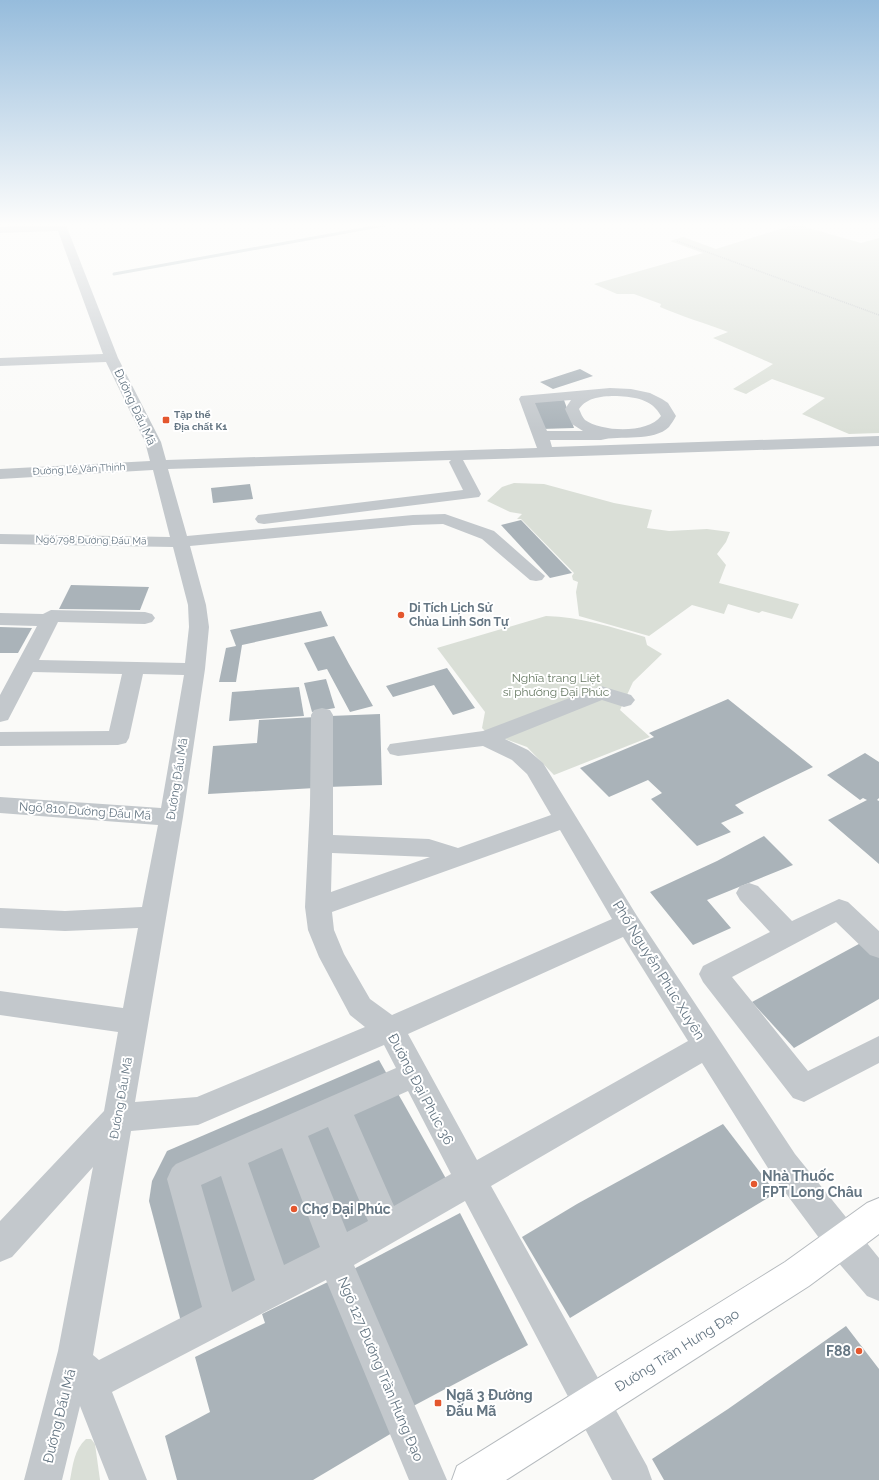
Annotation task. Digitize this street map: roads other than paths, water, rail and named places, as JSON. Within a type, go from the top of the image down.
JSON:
[{"type":"main road","name":"Đường Trần Hưng Đạo","points":[[471,1480],[797,1274],[843,1242],[879,1214]]},
{"type":"street","name":"Đường Đấu Mã","points":[[43,1480],[76,1351],[196,669],[199,616],[153,442],[111,358],[86,294]]},
{"type":"street","points":[[0,362],[111,358]]},
{"type":"street","points":[[541,436],[638,434],[655,430],[667,420],[667,412],[656,401],[641,395],[616,392],[526,399],[546,452]]},
{"type":"street","points":[[598,393],[585,397],[576,402],[572,409],[574,417],[582,424],[594,430],[618,434]]},
{"type":"street","name":"Đường Lê Văn Thịnh","points":[[0,474],[158,465],[879,441]]},
{"type":"street","points":[[179,536],[473,494],[457,462]]},
{"type":"street","points":[[179,536],[445,519],[488,535],[536,576]]},
{"type":"street","name":"Ngõ 798 Đường Đấu Mã","points":[[0,539],[179,536]]},
{"type":"street","points":[[0,715],[51,616],[145,618]]},
{"type":"street","points":[[0,619],[49,620]]},
{"type":"street","points":[[26,666],[196,669]]},
{"type":"street","points":[[0,739],[118,738],[134,668]]},
{"type":"street","points":[[398,749],[486,738],[601,693],[624,700]]},
{"type":"street","name":"Đường Đại Phúc 36","points":[[322,715],[321,844],[318,907],[321,930],[332,957],[360,1007],[390,1029],[634,1480]]},
{"type":"street","name":"Phố Nguyễn Phúc Xuyên","points":[[486,738],[520,755],[536,769],[628,923],[787,1169],[843,1242],[879,1284]]},
{"type":"street","name":"Ngõ 810 Đường Đấu Mã","points":[[0,805],[171,817]]},
{"type":"street","points":[[318,907],[566,819]]},
{"type":"street","points":[[321,844],[425,848],[459,857]]},
{"type":"street","points":[[749,893],[789,935]]},
{"type":"street","points":[[878,1052],[804,1088],[713,974],[839,909],[879,947]]},
{"type":"street","points":[[0,918],[64,921],[153,917]]},
{"type":"street","points":[[0,1245],[117,1118],[198,1111],[390,1029],[628,923]]},
{"type":"street","points":[[0,1003],[134,1022]]},
{"type":"street","points":[[91,1383],[337,1256],[707,1046]]},
{"type":"street","points":[[222,1316],[183,1179],[230,1156],[414,1074]]},
{"type":"street","points":[[336,1109],[386,1228]]},
{"type":"street","name":"Ngõ 127 Đường Trần Hưng Đạo","points":[[290,1130],[337,1256],[428,1480]]},
{"type":"street","points":[[230,1156],[274,1288]]},
{"type":"street","name":"Đường Đấu Mã","points":[[76,1351],[91,1383],[128,1480]]},
{"type":"place","name":"Tập thể Địa chất K1","points":[[166,420]]},
{"type":"place","name":"Di Tích Lịch Sử Chùa Linh Sơn Tự","points":[[401,615]]},
{"type":"place","name":"Nhà Thuốc FPT Long Châu","points":[[754,1184]]},
{"type":"place","name":"Chợ Đại Phúc","points":[[294,1209]]},
{"type":"place","name":"F88","points":[[859,1351]]},
{"type":"place","name":"Ngã 3 Đường Đấu Mã","points":[[438,1403]]},
{"type":"park label","name":"Nghĩa trang Liệt sĩ phường Đại Phúc","points":[[556,685]]}]
